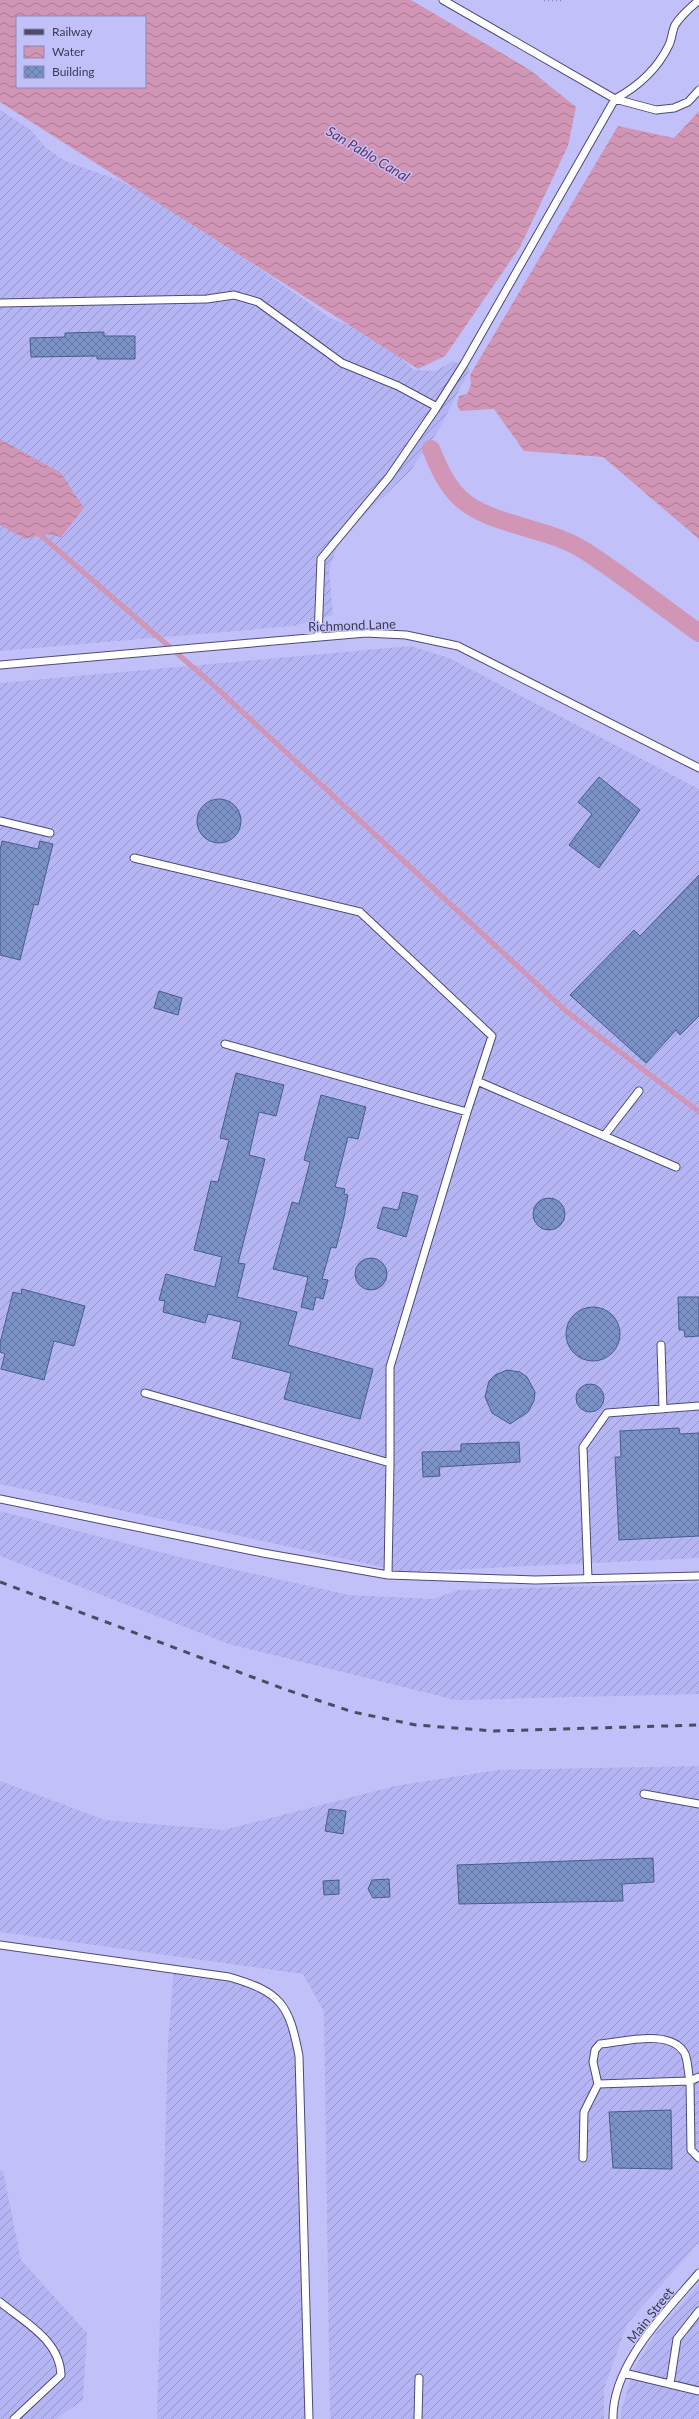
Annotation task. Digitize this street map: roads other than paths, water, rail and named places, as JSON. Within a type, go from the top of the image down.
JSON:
[{"type":"lane","points":[[443,0],[615,99],[656,110],[674,108],[688,102],[699,90]]},
{"type":"lane","points":[[316,638],[321,559],[389,477],[437,407],[464,364],[615,99],[632,90],[647,78],[660,61],[670,44],[674,26],[699,0]]},
{"type":"lane","points":[[0,303],[207,299],[234,296],[248,298],[276,314],[342,363],[398,386],[437,407]]},
{"type":"lane","name":"Richmond Lane","points":[[0,664],[366,633],[406,635],[458,646],[699,768]]},
{"type":"lane","points":[[0,821],[50,833]]},
{"type":"lane","points":[[134,858],[360,912],[492,1036],[467,1112],[390,1367],[388,1575]]},
{"type":"lane","points":[[225,1044],[467,1112]]},
{"type":"lane","points":[[477,1081],[676,1167]]},
{"type":"lane","points":[[604,1136],[639,1091]]},
{"type":"lane","points":[[661,1345],[663,1409]]},
{"type":"lane","points":[[145,1394],[390,1463]]},
{"type":"lane","points":[[588,1579],[582,1447],[607,1413],[699,1406]]},
{"type":"lane","points":[[0,1498],[263,1554],[388,1575],[535,1580],[699,1576]]},
{"type":"lane","points":[[644,1794],[699,1804]]},
{"type":"lane","points":[[0,1945],[229,1977],[258,1985],[283,2004],[294,2029],[299,2056],[309,2419]]},
{"type":"lane","points":[[583,2158],[584,2112],[598,2084],[593,2062],[595,2050],[600,2044],[659,2038],[677,2043],[685,2054],[690,2082],[690,2150],[699,2158]]},
{"type":"lane","points":[[598,2084],[690,2082],[699,2077]]},
{"type":"lane","name":"Main Street","points":[[613,2419],[620,2381],[624,2373],[646,2336],[699,2273]]},
{"type":"lane","points":[[0,2302],[45,2338],[55,2350],[61,2369],[61,2375],[14,2419]]},
{"type":"lane","points":[[670,2384],[677,2339],[699,2311]]},
{"type":"lane","points":[[624,2373],[699,2391]]},
{"type":"lane","points":[[418,2419],[419,2378]]},
{"type":"water","name":"San Pablo Canal","points":[[0,0],[411,0],[530,70],[576,107],[568,146],[520,247],[445,356],[418,369],[0,102]]},
{"type":"water","points":[[699,111],[699,539],[603,457],[524,451],[494,409],[460,411],[457,404],[459,396],[467,394],[471,384],[470,375],[618,126],[674,138]]},
{"type":"water","points":[[0,439],[61,473],[84,508],[61,537],[46,534],[25,539],[0,525]]},
{"type":"waterway","points":[[431,449],[440,469],[455,493],[472,507],[487,515],[554,537],[585,551],[699,633]]},
{"type":"waterway","points":[[37,532],[210,682],[566,1011],[699,1112]]},
{"type":"railway","points":[[0,1582],[284,1689],[353,1712],[416,1725],[494,1731],[699,1725]]}]
